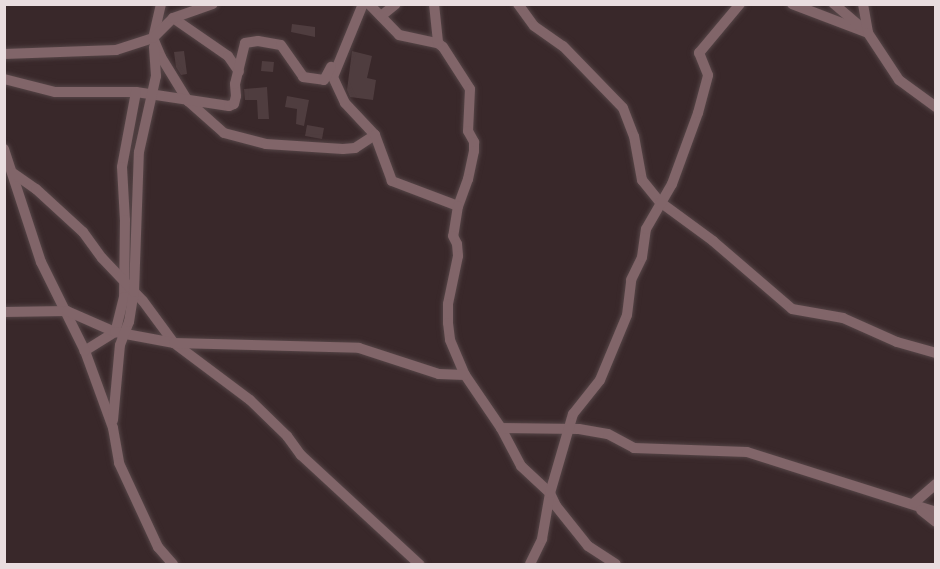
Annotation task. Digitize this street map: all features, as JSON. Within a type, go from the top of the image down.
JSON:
[{"type":"street","points":[[85,351],[120,333],[134,292],[139,152],[146,112],[156,76],[153,38],[161,4]]},
{"type":"street","points":[[4,54],[100,52],[153,38],[173,18],[213,4]]},
{"type":"street","points":[[363,4],[339,57],[333,77],[339,93],[375,135],[392,181],[458,206]]},
{"type":"street","points":[[369,4],[399,35],[438,43],[449,52],[470,89],[468,131],[474,142],[474,151],[468,179],[458,206],[453,237],[457,244],[458,256],[448,316],[450,340],[465,375],[501,428],[521,466],[550,493],[556,506],[588,546],[616,564]]},
{"type":"street","points":[[381,16],[396,4]]},
{"type":"street","points":[[434,4],[438,43]]},
{"type":"street","points":[[518,4],[534,26],[569,51],[623,108],[634,136],[642,180],[660,202],[713,241],[792,309],[843,318],[878,335],[936,353]]},
{"type":"street","points":[[530,564],[542,538],[550,493],[571,428],[573,414],[600,380],[627,315],[631,280],[642,257],[646,229],[672,184],[698,113],[708,75],[699,53],[740,4]]},
{"type":"street","points":[[792,4],[868,33]]},
{"type":"street","points":[[834,4],[868,33],[899,80],[936,107]]},
{"type":"street","points":[[862,4],[868,33]]},
{"type":"street","points":[[173,18],[228,56],[239,72]]},
{"type":"street","points":[[153,38],[188,101],[224,133],[266,144],[355,148],[375,135]]},
{"type":"street","points":[[4,79],[55,92],[136,92],[229,106],[234,104],[235,84],[245,43],[258,41],[280,45],[289,54],[298,73],[303,77],[319,81],[324,81],[339,57]]},
{"type":"street","points":[[112,429],[125,284],[122,167],[136,92]]},
{"type":"street","points":[[4,149],[53,292],[67,311],[85,351],[112,429],[119,463],[139,511],[154,534],[158,547],[173,564]]},
{"type":"street","points":[[13,173],[36,189],[83,232],[174,343],[250,400],[287,436],[301,455],[419,564]]},
{"type":"street","points":[[4,312],[67,311],[120,333],[174,343],[359,348],[439,374],[465,375]]},
{"type":"street","points":[[501,428],[571,428],[608,434],[634,448],[747,452],[914,503],[936,512]]},
{"type":"street","points":[[914,503],[936,484]]},
{"type":"street","points":[[914,503],[936,505]]},
{"type":"street","points":[[914,503],[936,522]]},
{"type":"building","points":[[292,24],[315,27],[315,37],[291,32]]},
{"type":"building","points":[[184,51],[187,74],[181,75],[176,67],[174,52]]},
{"type":"building","points":[[352,51],[372,56],[367,78],[376,80],[373,100],[350,97],[347,90]]},
{"type":"building","points":[[262,61],[274,62],[273,72],[261,71]]},
{"type":"building","points":[[267,87],[269,119],[258,119],[257,100],[245,100],[244,89]]},
{"type":"building","points":[[287,96],[309,100],[304,126],[296,124],[297,109],[285,107]]},
{"type":"building","points":[[307,125],[324,128],[322,139],[305,136]]}]
